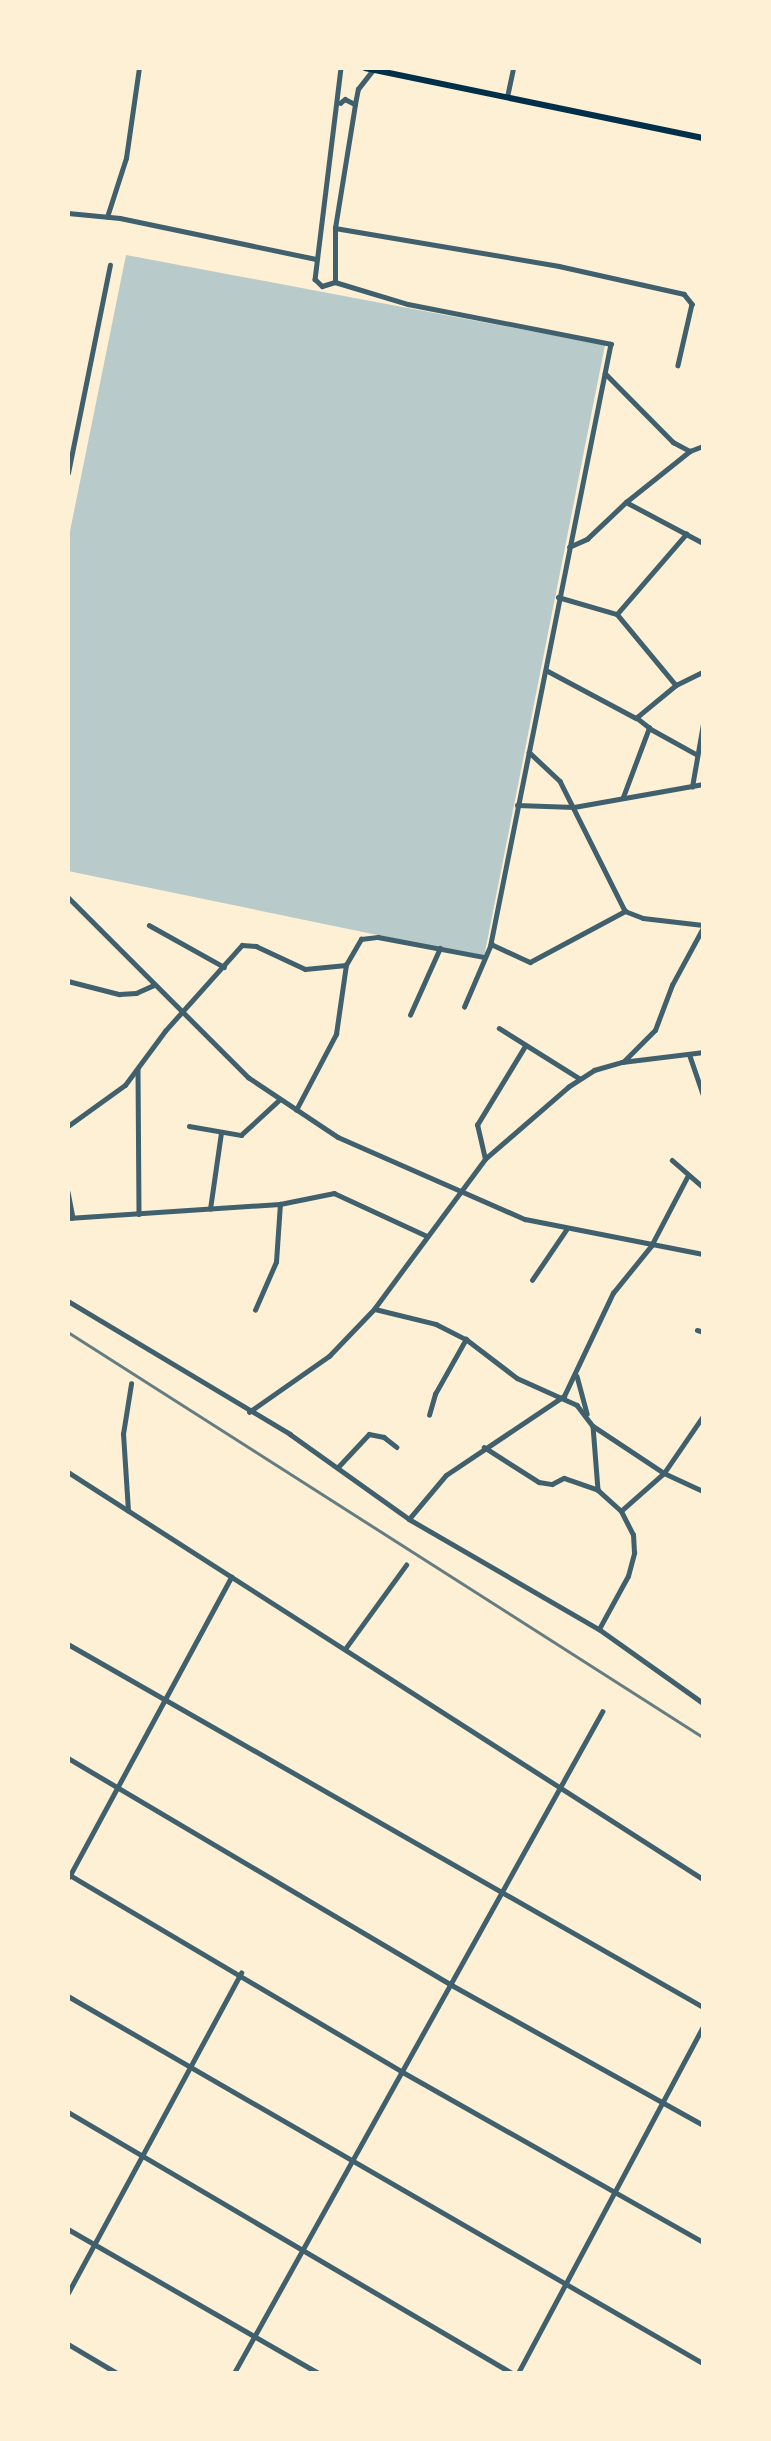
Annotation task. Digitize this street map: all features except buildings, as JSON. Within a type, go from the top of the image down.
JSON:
[{"type":"main road","points":[[369,69],[703,138]]},
{"type":"street","points":[[107,217],[126,158],[139,68]]},
{"type":"street","points":[[341,68],[340,103],[315,279],[322,286],[335,282],[408,304],[611,344],[568,547],[491,944],[464,1007]]},
{"type":"street","points":[[507,97],[513,68]]},
{"type":"street","points":[[335,282],[335,228],[358,89],[369,69]]},
{"type":"street","points":[[340,103],[345,99],[355,104]]},
{"type":"street","points":[[68,213],[107,217],[316,258]]},
{"type":"street","points":[[335,228],[559,266],[684,295],[692,304],[678,365]]},
{"type":"street","points":[[68,472],[110,265]]},
{"type":"street","points":[[605,372],[666,436],[690,452]]},
{"type":"street","points":[[568,547],[587,539],[626,502],[690,452],[703,446]]},
{"type":"street","points":[[626,502],[703,543]]},
{"type":"street","points":[[617,614],[686,534]]},
{"type":"street","points":[[558,597],[617,614],[676,685]]},
{"type":"street","points":[[546,670],[696,754]]},
{"type":"street","points":[[636,718],[676,685],[703,671]]},
{"type":"street","points":[[692,787],[703,724]]},
{"type":"street","points":[[623,797],[649,728]]},
{"type":"street","points":[[529,752],[554,774],[574,807],[625,911],[643,918],[703,927],[672,985],[655,1030],[622,1062]]},
{"type":"street","points":[[517,805],[574,807],[703,783]]},
{"type":"street","points":[[68,897],[181,1013],[248,1077],[338,1137],[525,1219],[566,1230],[703,1254]]},
{"type":"street","points":[[491,944],[530,962],[625,911]]},
{"type":"street","points":[[149,925],[225,967]]},
{"type":"street","points":[[296,1110],[336,1034],[346,965],[356,945],[368,936],[484,957]]},
{"type":"street","points":[[68,1126],[125,1085],[181,1013],[248,943],[305,969],[346,965]]},
{"type":"street","points":[[410,1016],[440,948]]},
{"type":"street","points":[[68,981],[119,994],[136,993],[154,985]]},
{"type":"street","points":[[499,1028],[579,1078]]},
{"type":"street","points":[[485,1159],[477,1125],[525,1046]]},
{"type":"street","points":[[249,1412],[329,1356],[374,1309],[485,1159],[579,1078],[622,1062],[690,1056],[703,1052]]},
{"type":"street","points":[[690,1056],[703,1094]]},
{"type":"street","points":[[138,1068],[139,1214]]},
{"type":"street","points":[[189,1126],[241,1135],[279,1100]]},
{"type":"street","points":[[210,1209],[221,1133]]},
{"type":"street","points":[[672,1160],[687,1177],[703,1187]]},
{"type":"street","points":[[409,1519],[446,1475],[484,1447],[564,1396],[577,1376],[613,1293],[651,1246],[687,1177]]},
{"type":"street","points":[[68,1192],[71,1218],[280,1204],[334,1193],[427,1237]]},
{"type":"street","points":[[254,1310],[276,1262],[280,1204]]},
{"type":"street","points":[[532,1280],[566,1230]]},
{"type":"street","points":[[68,1301],[338,1467],[409,1519],[599,1629],[703,1703]]},
{"type":"street","points":[[374,1309],[436,1324],[466,1339],[517,1377],[564,1396],[587,1415]]},
{"type":"street","points":[[429,1415],[435,1394],[466,1339]]},
{"type":"street","points":[[577,1376],[587,1415],[593,1426],[598,1490]]},
{"type":"street","points":[[128,1511],[123,1434],[131,1384]]},
{"type":"street","points":[[621,1511],[664,1473],[703,1416]]},
{"type":"street","points":[[593,1426],[664,1473],[703,1490]]},
{"type":"street","points":[[338,1467],[369,1434],[384,1437],[397,1447]]},
{"type":"street","points":[[484,1447],[539,1482],[552,1484],[564,1478],[598,1490],[621,1511],[633,1535],[634,1553],[628,1576],[599,1629]]},
{"type":"street","points":[[68,1472],[703,1879]]},
{"type":"street","points":[[345,1649],[406,1565]]},
{"type":"street","points":[[231,1577],[69,1876],[241,1973],[401,2071],[703,2242]]},
{"type":"street","points":[[68,1644],[703,2007]]},
{"type":"street","points":[[234,2373],[305,2250],[401,2071],[602,1712]]},
{"type":"street","points":[[68,1758],[450,1984],[703,2125]]},
{"type":"street","points":[[68,2293],[189,2063],[241,1973]]},
{"type":"street","points":[[68,1996],[189,2063],[353,2162],[703,2363]]},
{"type":"street","points":[[518,2373],[568,2287],[703,2026]]},
{"type":"street","points":[[68,2112],[142,2153],[512,2373]]},
{"type":"street","points":[[68,2229],[318,2373]]},
{"type":"street","points":[[68,2344],[117,2373]]},
{"type":"shaded area","points":[[126,255],[605,345],[484,957],[68,871],[68,541]]},
{"type":"railway","points":[[68,1332],[703,1737]]}]
